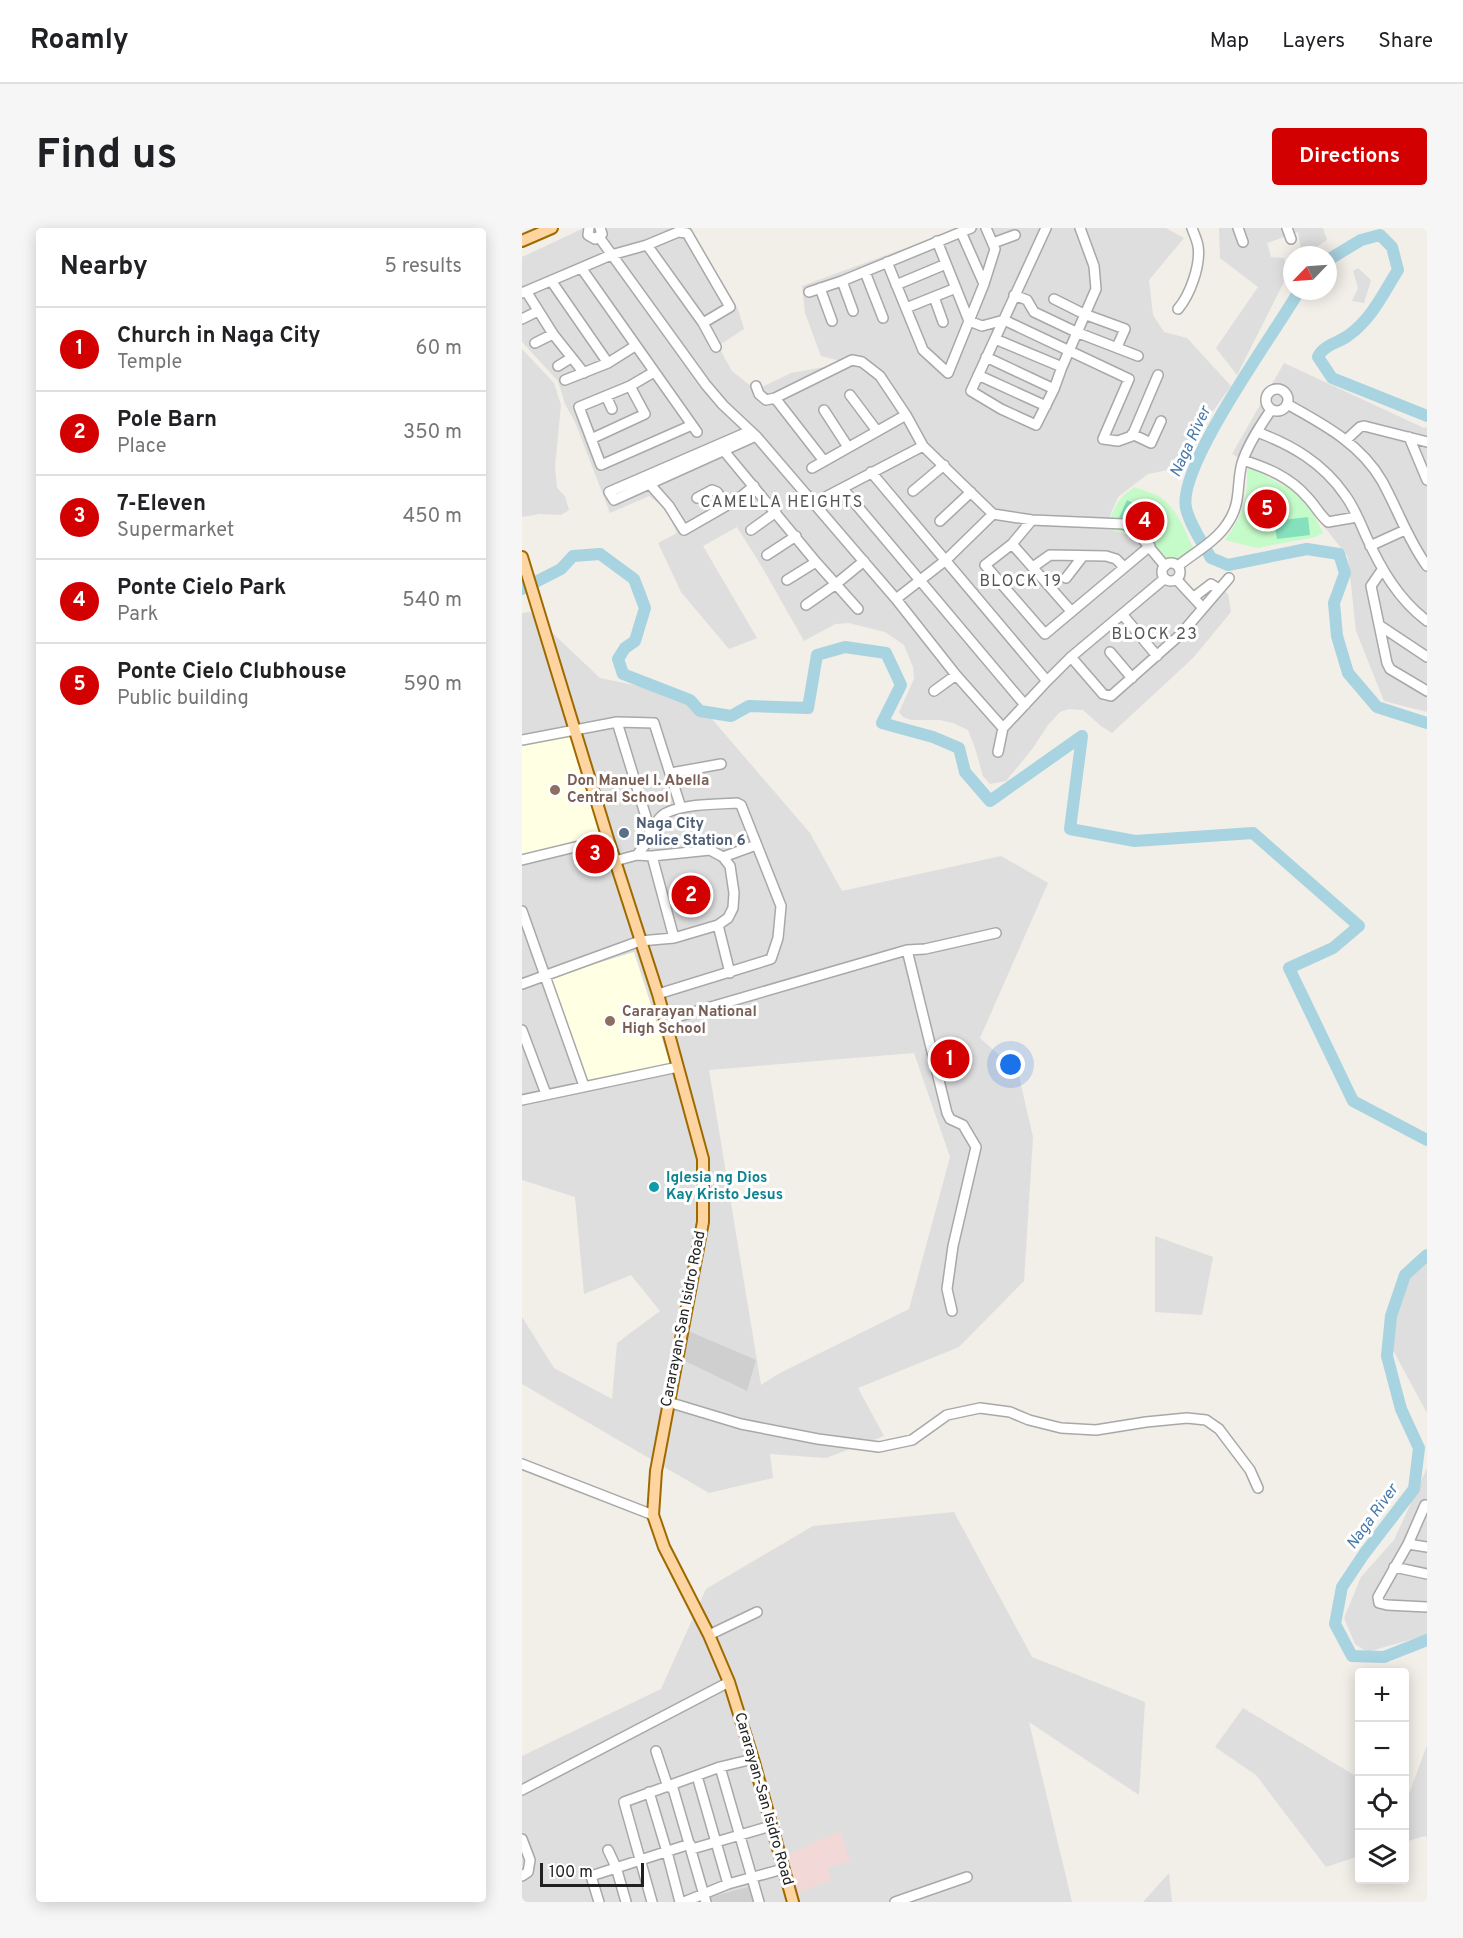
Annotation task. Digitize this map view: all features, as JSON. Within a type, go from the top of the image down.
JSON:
[{"type":"main road","points":[[522,241],[552,228]]},
{"type":"main road","name":"Cararayan-San Isidro Road","points":[[522,557],[666,1020],[703,1158],[703,1222],[656,1471],[653,1515],[664,1547],[709,1635],[729,1682],[793,1902]]},
{"type":"street","points":[[589,228],[588,235],[591,238],[600,233],[611,255],[706,385],[753,433],[814,503],[896,598],[956,675],[1003,728]]},
{"type":"street","points":[[809,292],[865,272],[971,228]]},
{"type":"street","points":[[887,262],[923,350],[948,373],[984,284],[995,249],[986,228]]},
{"type":"street","points":[[1046,228],[970,391],[1001,409],[1036,425],[1054,389],[1096,289],[1096,275],[1080,228]]},
{"type":"street","points":[[1178,309],[1190,292],[1198,257],[1198,247],[1192,228]]},
{"type":"street","points":[[1238,228],[1243,242]]},
{"type":"street","points":[[1287,228],[1291,239]]},
{"type":"street","points":[[584,373],[524,292],[611,255],[648,245],[678,232],[687,233],[730,307],[703,323]]},
{"type":"street","points":[[961,232],[984,284]]},
{"type":"street","points":[[993,243],[1015,235]]},
{"type":"street","points":[[937,242],[969,321],[982,326],[1004,320],[1129,379],[1103,439],[1118,441],[1132,434],[1158,375]]},
{"type":"street","points":[[648,245],[703,323],[716,347]]},
{"type":"street","points":[[896,285],[946,264]]},
{"type":"street","points":[[582,269],[694,429],[602,465],[579,407],[630,386],[654,372]]},
{"type":"street","points":[[865,272],[883,318]]},
{"type":"street","points":[[842,281],[853,311]]},
{"type":"street","points":[[552,282],[608,363]]},
{"type":"street","points":[[820,288],[832,321]]},
{"type":"street","points":[[906,308],[956,288]]},
{"type":"street","points":[[1014,295],[1027,300],[1034,312],[1076,332],[1138,356]]},
{"type":"street","points":[[934,297],[943,322]]},
{"type":"street","points":[[1054,299],[1084,314],[1125,329],[1117,347]]},
{"type":"street","points":[[522,319],[538,311]]},
{"type":"street","points":[[535,343],[553,334]]},
{"type":"street","points":[[995,339],[1062,367]]},
{"type":"street","points":[[565,380],[608,363],[635,346]]},
{"type":"street","points":[[986,357],[1054,389]]},
{"type":"street","points":[[558,366],[571,358]]},
{"type":"street","points":[[756,386],[759,394],[766,400],[775,398],[852,360],[862,362],[880,376],[923,446],[993,514],[1032,520],[1124,524],[1136,531],[1165,566]]},
{"type":"street","points":[[978,375],[1046,405]]},
{"type":"street","points":[[591,439],[645,414],[630,386]]},
{"type":"street","points":[[1273,390],[1284,392],[1288,400],[1287,404],[1280,411],[1270,410],[1266,399],[1273,390]]},
{"type":"street","points":[[850,394],[877,431]]},
{"type":"street","points":[[606,396],[612,409]]},
{"type":"street","points":[[775,398],[824,461]]},
{"type":"street","points":[[1287,404],[1328,426],[1346,440],[1381,480],[1405,530],[1427,566]]},
{"type":"street","points":[[824,410],[848,447]]},
{"type":"street","points":[[1178,566],[1227,525],[1236,508],[1243,460],[1270,410]]},
{"type":"street","points":[[812,468],[906,415]]},
{"type":"street","points":[[1132,434],[1151,443],[1161,421]]},
{"type":"street","points":[[1346,440],[1364,426],[1427,442]]},
{"type":"street","points":[[1257,432],[1297,449],[1321,467],[1347,497],[1382,570],[1412,610],[1427,621]]},
{"type":"street","points":[[753,433],[647,481],[669,506],[684,530],[714,514],[754,486]]},
{"type":"street","points":[[1409,437],[1427,480]]},
{"type":"street","points":[[814,503],[923,446]]},
{"type":"street","points":[[724,447],[816,562],[858,609]]},
{"type":"street","points":[[1243,460],[1279,474],[1305,494],[1318,514],[1328,522],[1357,517]]},
{"type":"street","points":[[913,491],[944,465]]},
{"type":"street","points":[[871,472],[1047,681]]},
{"type":"street","points":[[843,489],[1025,705]]},
{"type":"street","points":[[714,514],[700,497],[712,490],[717,492],[726,506]]},
{"type":"street","points":[[940,521],[971,492]]},
{"type":"street","points":[[751,530],[776,512]]},
{"type":"street","points":[[896,598],[946,561],[993,514]]},
{"type":"street","points":[[1032,520],[1012,544],[986,565],[1045,634],[1150,546]]},
{"type":"street","points":[[1370,546],[1405,530]]},
{"type":"street","points":[[767,555],[796,536]]},
{"type":"street","points":[[1012,544],[1071,611]]},
{"type":"street","points":[[1033,567],[1050,555],[1106,556],[1116,559],[1124,567]]},
{"type":"street","points":[[1066,578],[1083,556]]},
{"type":"street","points":[[806,606],[864,561]]},
{"type":"street","points":[[787,580],[816,562]]},
{"type":"street","points":[[1170,563],[1178,566],[1181,573],[1177,580],[1172,582],[1164,579],[1162,573],[1165,566],[1170,563]]},
{"type":"street","points":[[1382,570],[1371,586],[1390,669],[1427,691]]},
{"type":"street","points":[[1071,657],[1107,697],[1112,696],[1181,634],[1228,578]]},
{"type":"street","points":[[998,752],[1003,728],[1047,681],[1071,657],[1164,579]]},
{"type":"street","points":[[1177,580],[1203,608]]},
{"type":"street","points":[[1194,597],[1211,584],[1219,589]]},
{"type":"street","points":[[1122,614],[1157,656]]},
{"type":"street","points":[[1379,625],[1427,657]]},
{"type":"street","points":[[1110,652],[1132,678]]},
{"type":"street","points":[[934,691],[956,675]]},
{"type":"street","points":[[617,722],[651,837]]},
{"type":"street","points":[[522,740],[617,722],[654,723],[681,808]]},
{"type":"street","points":[[671,772],[721,764]]},
{"type":"street","points":[[637,855],[651,837],[659,818],[666,813],[681,808],[737,802],[741,805],[780,906],[778,938],[771,959],[658,994]]},
{"type":"street","points":[[522,860],[608,839]]},
{"type":"street","points":[[723,857],[756,845]]},
{"type":"street","points":[[522,984],[640,941],[674,938],[718,925],[728,918],[733,908],[734,893],[730,866],[723,857],[710,850],[652,856],[637,855],[615,861]]},
{"type":"street","points":[[652,856],[674,938]]},
{"type":"street","points":[[522,911],[584,1086]]},
{"type":"street","points":[[718,925],[730,973]]},
{"type":"street","points":[[666,1020],[907,950],[925,949],[996,933]]},
{"type":"street","points":[[907,950],[947,1113],[950,1119],[963,1125],[976,1147],[953,1246],[947,1289],[952,1311]]},
{"type":"street","points":[[522,1030],[546,1094]]},
{"type":"street","points":[[522,1100],[678,1067]]},
{"type":"street","points":[[668,1402],[741,1424],[818,1439],[879,1447],[912,1440],[947,1415],[980,1408],[1010,1412],[1029,1420],[1061,1428],[1096,1430],[1187,1418],[1206,1420],[1219,1429],[1250,1470],[1258,1488]]},
{"type":"street","points":[[522,1464],[653,1515]]},
{"type":"street","points":[[1427,1505],[1425,1504],[1408,1544],[1378,1597],[1379,1603],[1387,1605],[1427,1607]]},
{"type":"street","points":[[1408,1544],[1427,1547]]},
{"type":"street","points":[[1394,1567],[1427,1574]]},
{"type":"street","points":[[709,1635],[757,1612]]},
{"type":"street","points":[[522,1790],[729,1682]]},
{"type":"street","points":[[656,1752],[691,1847],[705,1898]]},
{"type":"street","points":[[652,1902],[624,1802],[720,1767],[753,1759]]},
{"type":"street","points":[[720,1767],[741,1833],[759,1902]]},
{"type":"street","points":[[697,1776],[728,1884]]},
{"type":"street","points":[[649,1792],[682,1902],[705,1898],[728,1884],[783,1869]]},
{"type":"street","points":[[599,1902],[591,1876],[667,1852],[716,1842],[771,1826]]},
{"type":"street","points":[[522,1839],[530,1860],[528,1872],[522,1876]]},
{"type":"street","points":[[608,1850],[616,1867],[626,1902]]},
{"type":"street","points":[[895,1902],[967,1877]]},
{"type":"shaded area","points":[[584,228],[690,228],[738,309],[744,329],[718,346],[732,371],[756,390],[791,373],[858,361],[841,361],[821,356],[805,313],[802,286],[960,228],[1166,228],[1184,238],[1149,280],[1153,315],[1164,332],[1187,338],[1231,386],[1202,426],[1178,468],[1148,474],[1118,497],[1107,529],[1135,536],[1167,562],[1176,563],[1185,571],[1186,581],[1194,593],[1211,581],[1228,594],[1231,612],[1193,658],[1112,733],[1083,710],[1069,709],[1060,712],[1006,781],[990,784],[983,776],[968,730],[940,720],[911,720],[903,717],[899,712],[914,679],[913,667],[904,645],[885,632],[849,623],[835,624],[804,641],[737,527],[703,546],[757,638],[729,649],[681,592],[658,543],[677,533],[665,508],[649,496],[610,513],[575,422],[565,404],[558,381],[522,342],[522,257]]},
{"type":"shaded area","points":[[1219,228],[1323,228],[1327,240],[1318,246],[1300,246],[1298,232],[1267,243],[1271,257],[1283,258],[1283,284],[1237,375],[1216,348],[1258,287],[1220,258]]},
{"type":"shaded area","points":[[1358,268],[1371,280],[1364,303],[1352,301],[1358,288],[1353,271]]},
{"type":"shaded area","points":[[522,349],[554,383],[561,405],[555,467],[557,488],[565,496],[569,510],[561,515],[540,514],[522,517]]},
{"type":"shaded area","points":[[1284,363],[1424,428],[1427,427],[1427,712],[1384,701],[1356,631],[1348,557],[1312,511],[1292,490],[1232,454]]},
{"type":"shaded area","points":[[530,612],[600,678],[693,697],[810,833],[842,891],[1001,856],[1048,883],[980,1038],[1018,1072],[1033,1137],[1024,1281],[959,1347],[858,1388],[884,1436],[826,1458],[770,1454],[773,1478],[709,1493],[522,1384],[522,1317],[554,1368],[612,1399],[617,1343],[660,1311],[631,1275],[584,1294],[575,1197],[522,1180],[522,613]],"holes":[[[914,1053],[950,1157],[909,1309],[780,1373],[761,1385],[709,1070]]]},
{"type":"shaded area","name":"Don Manuel I. Abella Central School","points":[[572,733],[601,837],[522,857],[522,744]]},
{"type":"shaded area","name":"Cararayan National High School","points":[[634,952],[670,1064],[585,1083],[549,978]]},
{"type":"shaded area","points":[[1155,1236],[1213,1257],[1202,1315],[1155,1312]]},
{"type":"shaded area","points":[[1427,1255],[1427,1413],[1388,1341],[1405,1275]]},
{"type":"shaded area","points":[[686,1330],[756,1360],[747,1391],[679,1358]]},
{"type":"shaded area","points":[[1427,1468],[1427,1635],[1367,1652],[1355,1644],[1344,1618],[1361,1577],[1394,1540]]},
{"type":"shaded area","points":[[954,1512],[1032,1657],[1145,1702],[1139,1795],[1029,1722],[1072,1902],[522,1902],[522,1756],[661,1689],[706,1589],[813,1526]]},
{"type":"shaded area","points":[[1243,1708],[1355,1776],[1355,1857],[1326,1867],[1256,1775],[1215,1747]]},
{"type":"shaded area","points":[[1427,1745],[1427,1838],[1425,1836],[1409,1841],[1409,1794]]},
{"type":"shaded area","points":[[840,1831],[850,1861],[828,1868],[831,1880],[796,1894],[784,1856]]},
{"type":"shaded area","points":[[1169,1873],[1172,1902],[1143,1902]]},
{"type":"shaded area","points":[[751,1886],[756,1902],[709,1902],[708,1898]]},
{"type":"green space","points":[[1251,468],[1292,490],[1312,511],[1323,533],[1315,537],[1257,548],[1225,540],[1243,507],[1247,490],[1247,469]]},
{"type":"green space","points":[[1134,487],[1157,495],[1170,506],[1180,520],[1194,550],[1177,562],[1167,561],[1136,535],[1107,529],[1116,505]]},
{"type":"green space","points":[[1127,500],[1159,515],[1151,533],[1119,518]]},
{"type":"green space","points":[[1308,517],[1310,535],[1277,539],[1274,521]]},
{"type":"waterway","name":"Naga River","points":[[1337,255],[1361,240],[1380,235],[1392,247],[1398,270],[1365,321],[1345,338],[1320,353],[1318,357],[1332,378],[1427,416]]},
{"type":"waterway","name":"Naga River","points":[[1293,300],[1211,432],[1196,462],[1187,488],[1186,508],[1211,558],[1228,565],[1307,549],[1339,554],[1345,573],[1334,603],[1337,636],[1348,673],[1377,707],[1427,723]]},
{"type":"waterway","points":[[522,589],[561,569],[573,556],[600,554],[634,579],[645,608],[635,641],[625,648],[618,659],[623,674],[690,700],[700,711],[731,716],[749,706],[808,708],[817,655],[845,647],[886,653],[901,685],[882,723],[933,737],[959,748],[965,772],[990,801],[1082,736],[1070,829],[1135,841],[1253,833],[1359,926],[1333,948],[1289,968],[1353,1101],[1427,1140]]},
{"type":"waterway","name":"Naga River","points":[[1427,1255],[1405,1275],[1391,1316],[1387,1356],[1401,1409],[1419,1448],[1414,1489],[1364,1554],[1342,1587],[1335,1624],[1352,1656],[1384,1657],[1427,1640]]},
{"type":"place","name":"Ponte Cielo Clubhouse","points":[[1267,509]]},
{"type":"place","name":"Ponte Cielo Park","points":[[1145,521]]},
{"type":"place","name":"Don Manuel I. Abella Central School","points":[[555,790]]},
{"type":"place","name":"Naga City Police Station 6","points":[[624,833]]},
{"type":"place","name":"7-Eleven","points":[[595,854]]},
{"type":"place","name":"Pole Barn","points":[[691,895]]},
{"type":"place","name":"Cararayan National High School","points":[[610,1021]]},
{"type":"place","name":"Church in Naga City","points":[[950,1059]]},
{"type":"place","name":"Iglesia ng Dios Kay Kristo Jesus","points":[[654,1187]]},
{"type":"district","name":"CAMELLA HEIGHTS","points":[[782,503]]},
{"type":"district","name":"BLOCK 19","points":[[1021,582]]},
{"type":"district","name":"BLOCK 23","points":[[1155,635]]}]
